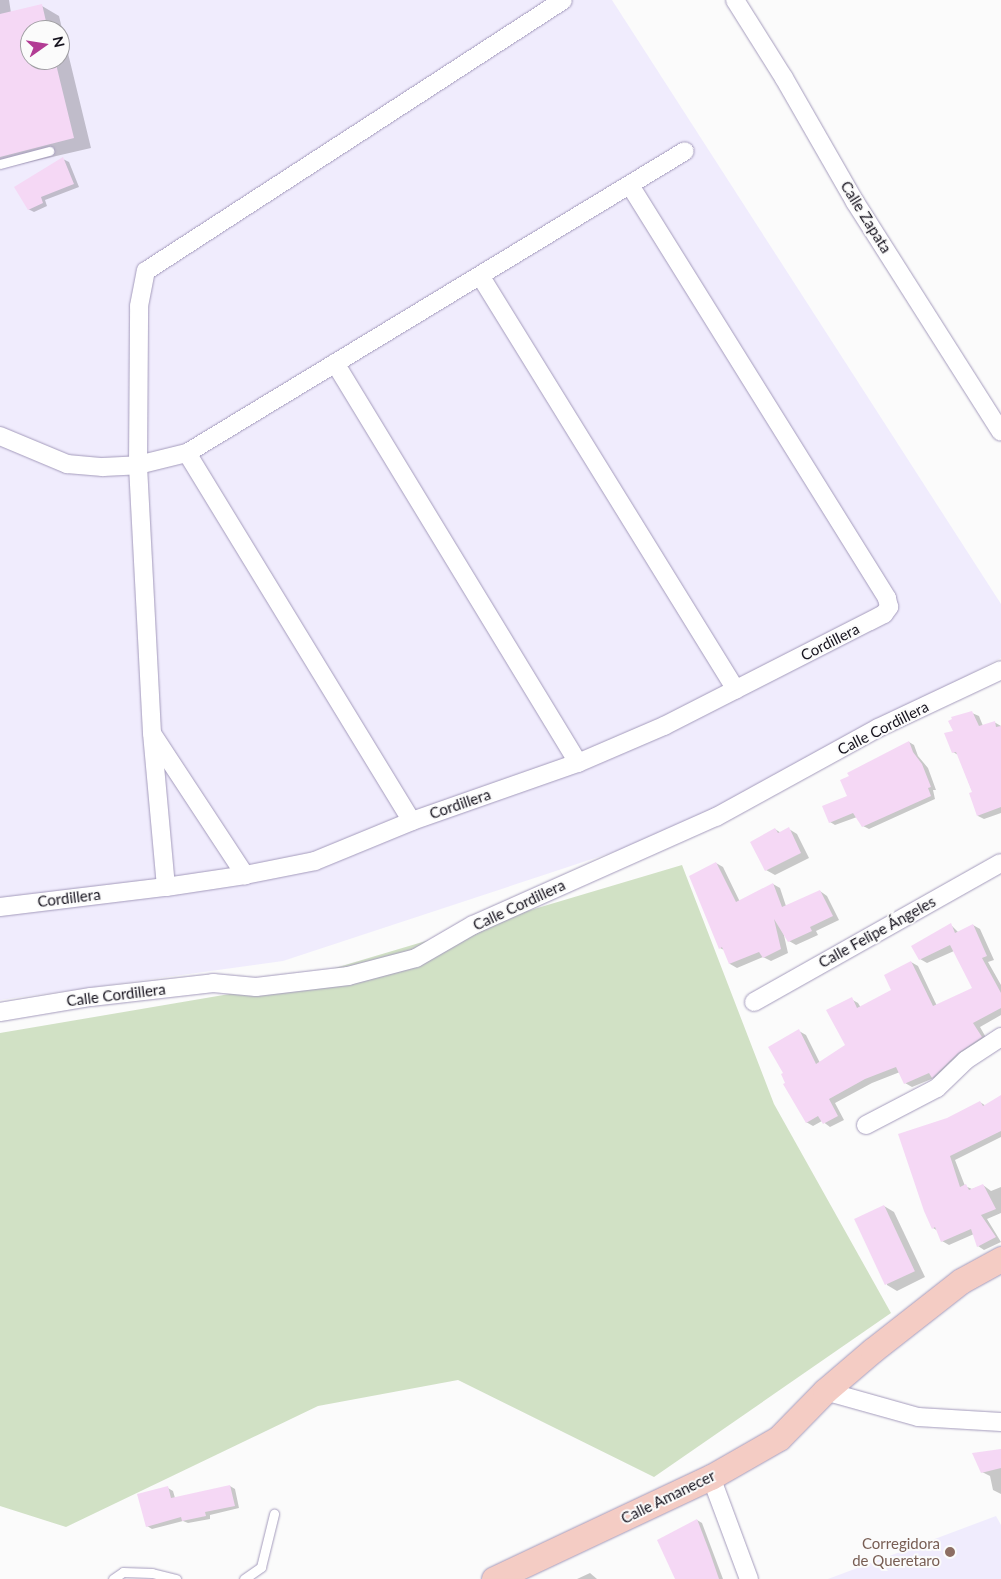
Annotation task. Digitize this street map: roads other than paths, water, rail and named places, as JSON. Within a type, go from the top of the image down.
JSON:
[{"type":"main road","name":"Calle Amanecer","points":[[494,1579],[711,1477],[779,1438],[825,1391],[873,1350],[961,1281],[1001,1259]]},
{"type":"street","points":[[166,886],[152,733],[138,465],[139,306],[146,271],[563,0]]},
{"type":"street","name":"Calle Zapata","points":[[735,0],[784,78],[855,202],[1001,432]]},
{"type":"street","points":[[0,436],[13,444],[67,464],[138,465],[187,453],[685,151]]},
{"type":"street","name":"Cordillera","points":[[0,907],[245,875],[315,861],[412,821],[578,763],[664,726],[884,614],[889,607],[887,598],[630,185]]},
{"type":"street","points":[[481,276],[736,690]]},
{"type":"street","points":[[335,363],[578,763]]},
{"type":"street","points":[[187,453],[412,821]]},
{"type":"street","name":"Calle Cordillera","points":[[0,1012],[91,997],[214,984],[256,986],[348,976],[416,958],[473,925],[716,816],[878,728],[1001,670]]},
{"type":"street","points":[[152,733],[245,875]]},
{"type":"street","name":"Calle Felipe Ángeles","points":[[754,1002],[1001,863]]},
{"type":"street","points":[[866,1125],[937,1088],[966,1060],[1001,1037]]},
{"type":"street","points":[[825,1391],[918,1417],[1001,1422]]},
{"type":"street","points":[[711,1477],[749,1579]]},
{"type":"lane","points":[[0,164],[49,151]]},
{"type":"lane","points":[[244,1579],[261,1566],[274,1514]]},
{"type":"lane","points":[[113,1579],[124,1572],[152,1573],[176,1579]]},
{"type":"place","name":"Corregidora de Queretaro","points":[[950,1552]]}]
